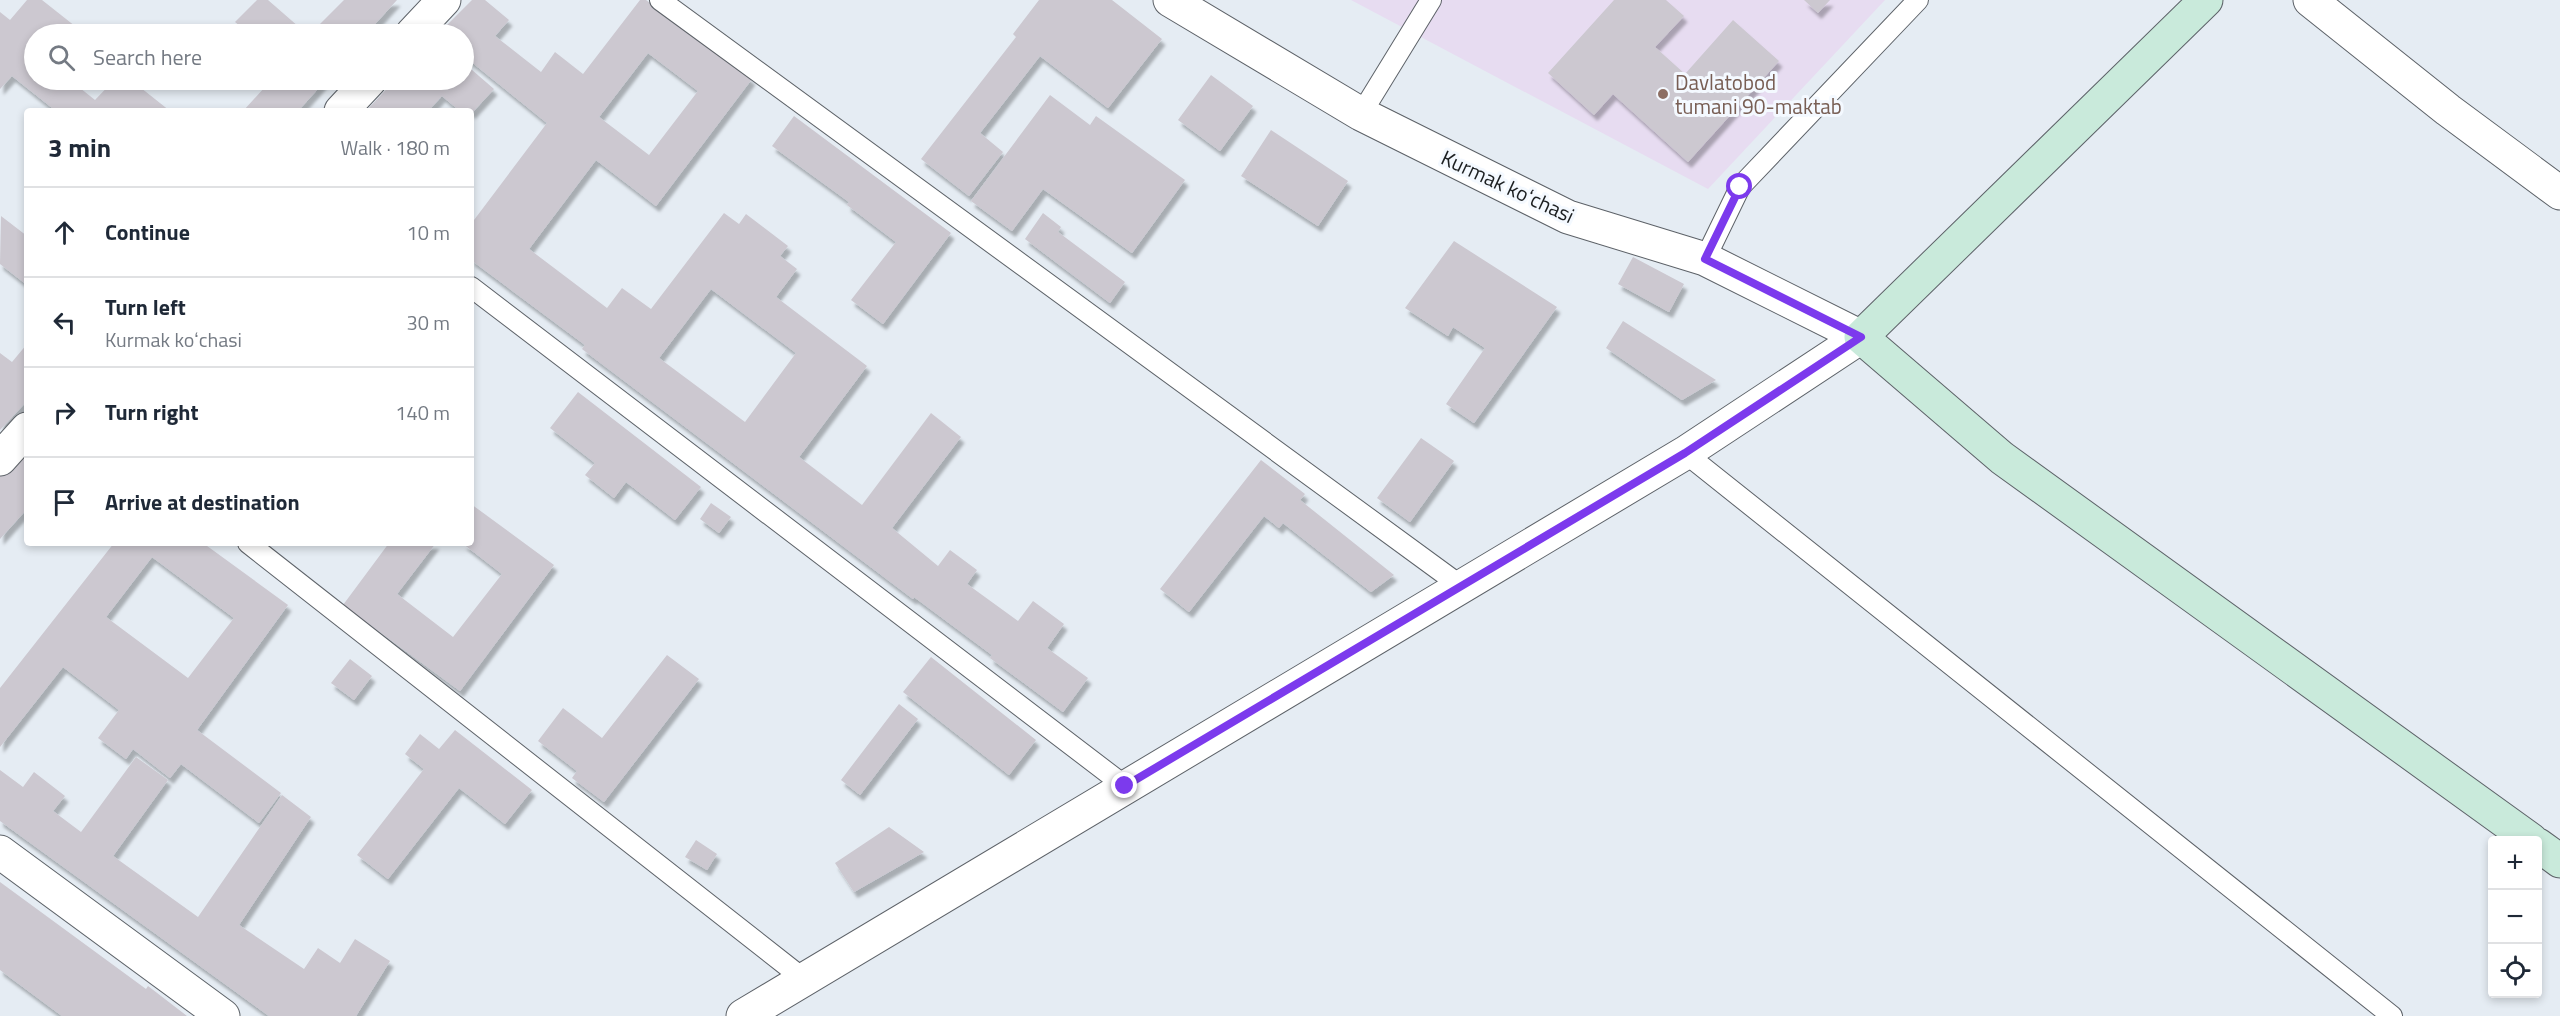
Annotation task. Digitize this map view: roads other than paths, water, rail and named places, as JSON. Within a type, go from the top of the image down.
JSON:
[{"type":"main road","points":[[2206,0],[1861,337],[2002,458],[2525,836]]},
{"type":"main road","points":[[2542,848],[2560,861]]},
{"type":"street","points":[[421,24],[444,0]]},
{"type":"street","name":"Kurmak koʻchasi","points":[[1170,0],[1361,114],[1568,217],[1705,259],[1861,337]]},
{"type":"street","points":[[2310,0],[2448,110],[2560,193]]},
{"type":"street","points":[[344,108],[361,90]]},
{"type":"street","points":[[743,1016],[1685,453],[1861,337]]},
{"type":"street","points":[[0,459],[24,432]]},
{"type":"street","points":[[0,852],[223,1016]]},
{"type":"lane","points":[[660,0],[1461,586]]},
{"type":"lane","points":[[1361,114],[1431,0]]},
{"type":"lane","points":[[1705,259],[1740,187],[1918,0]]},
{"type":"lane","points":[[474,289],[1125,786]]},
{"type":"lane","points":[[1685,453],[2392,1016]]},
{"type":"lane","points":[[252,546],[805,980]]},
{"type":"place","name":"Davlatobod tumani 90-maktab","points":[[1663,94]]}]
